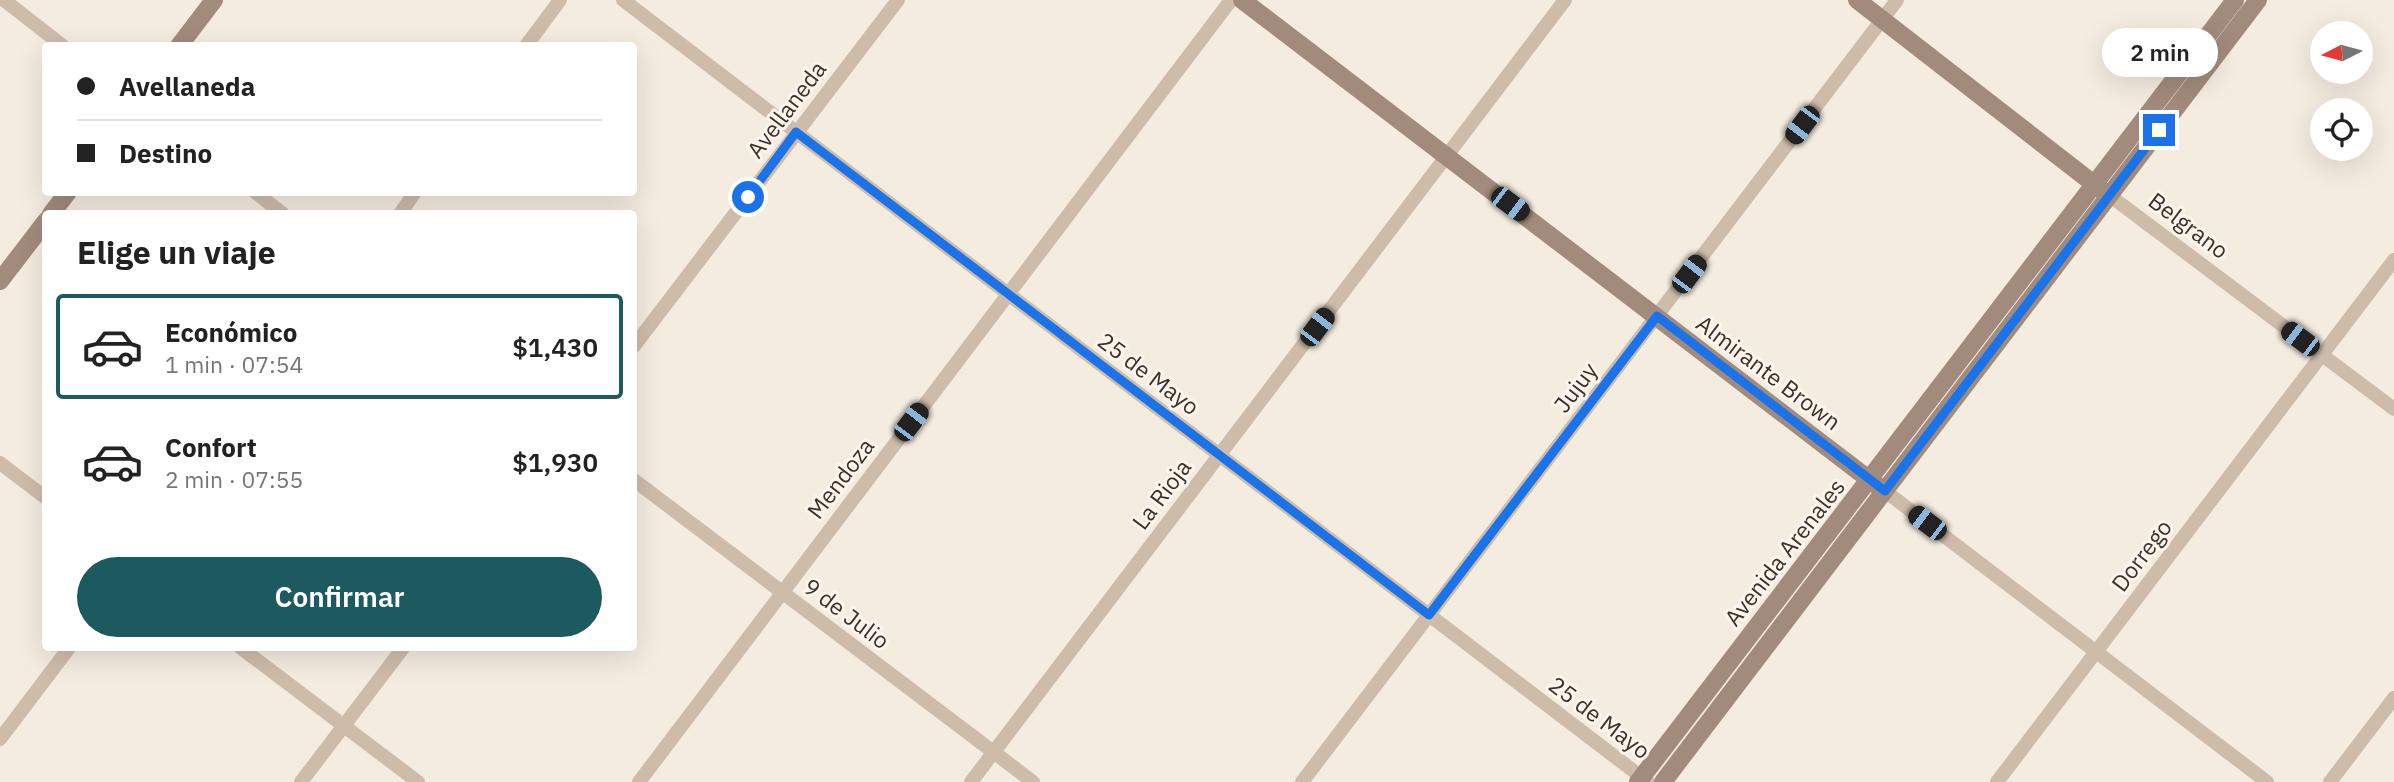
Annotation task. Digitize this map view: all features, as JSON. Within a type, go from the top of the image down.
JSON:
[{"type":"main road","points":[[182,42],[214,0]]},
{"type":"main road","name":"Almirante Brown","points":[[1242,0],[1878,486]]},
{"type":"main road","name":"Belgrano","points":[[1857,0],[2102,190]]},
{"type":"main road","points":[[2102,190],[2235,0]]},
{"type":"main road","points":[[2102,190],[2258,0]]},
{"type":"main road","name":"Avenida Arenales","points":[[1663,782],[1878,486],[2102,190]]},
{"type":"main road","points":[[54,210],[65,196]]},
{"type":"main road","points":[[0,281],[42,226]]},
{"type":"main road","name":"Avenida Arenales","points":[[1643,780],[1878,486]]},
{"type":"street","points":[[4,0],[58,42]]},
{"type":"street","points":[[529,42],[560,0]]},
{"type":"street","name":"25 de Mayo","points":[[623,0],[1643,780]]},
{"type":"street","name":"Avellaneda","points":[[637,342],[898,0]]},
{"type":"street","name":"Mendoza","points":[[639,782],[1231,0]]},
{"type":"street","name":"La Rioja","points":[[971,782],[1565,0]]},
{"type":"street","name":"Jujuy","points":[[1303,782],[1897,0]]},
{"type":"street","name":"Belgrano","points":[[2102,190],[2394,409]]},
{"type":"street","points":[[260,196],[278,210]]},
{"type":"street","name":"Dorrego","points":[[1997,782],[2394,260]]},
{"type":"street","points":[[0,463],[42,495]]},
{"type":"street","name":"9 de Julio","points":[[637,482],[1033,782]]},
{"type":"street","name":"Almirante Brown","points":[[1878,486],[2267,782]]},
{"type":"street","points":[[0,739],[67,651]]},
{"type":"street","points":[[246,651],[418,782]]},
{"type":"street","points":[[300,782],[401,651]]},
{"type":"street","points":[[2330,782],[2394,698]]},
{"type":"route","points":[[748,197],[796,132],[1429,615],[1657,316],[1885,491],[2159,130]]}]
